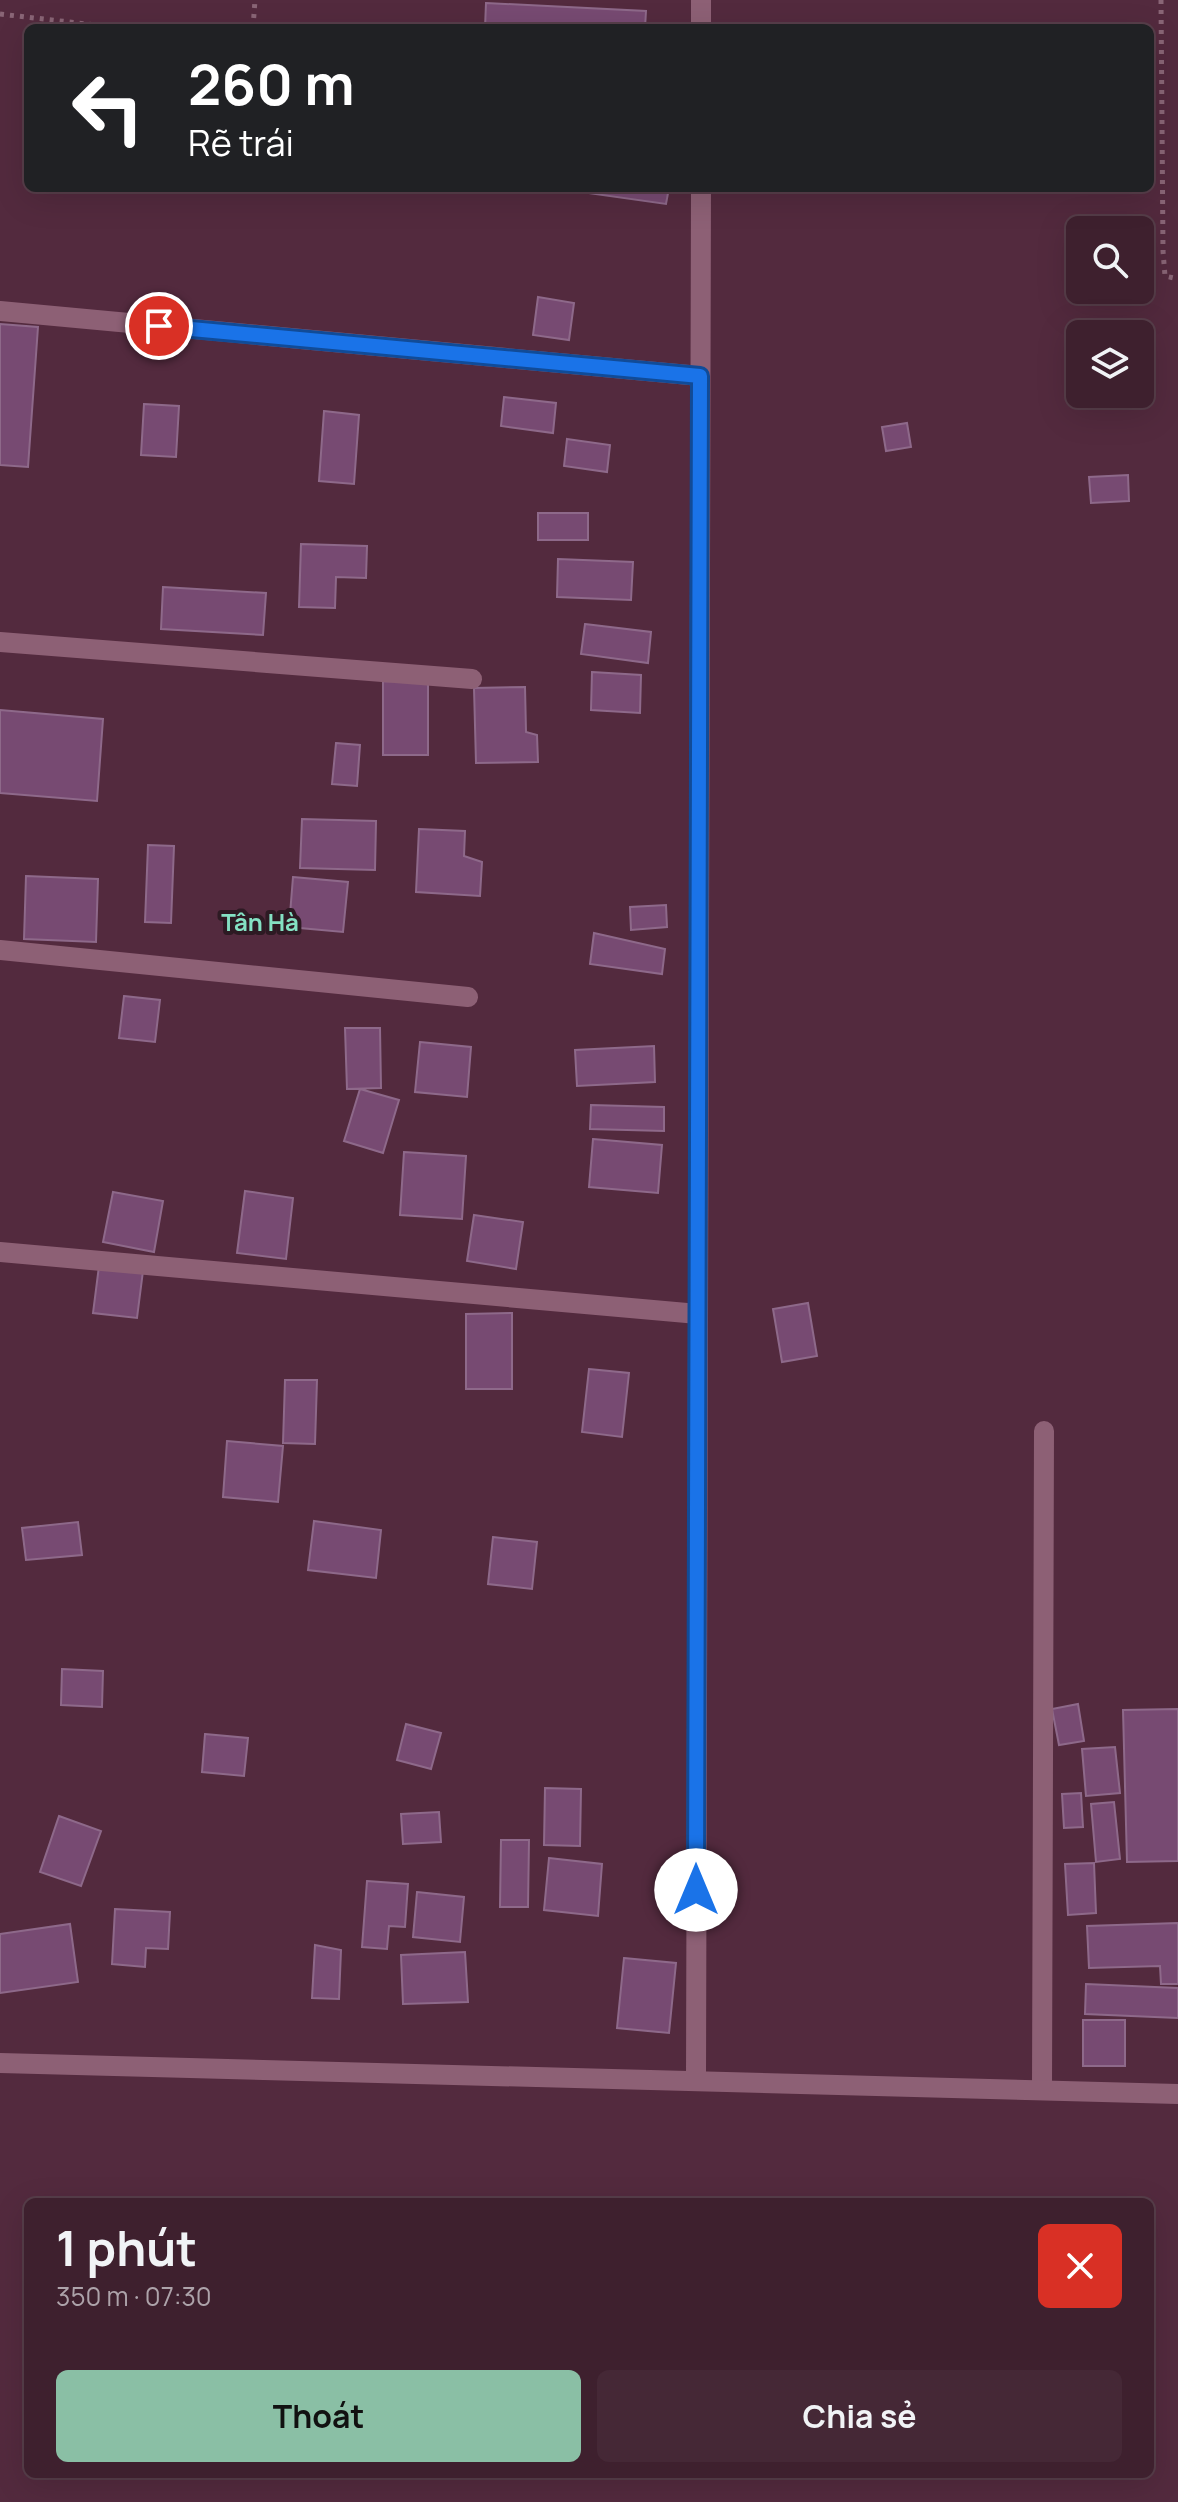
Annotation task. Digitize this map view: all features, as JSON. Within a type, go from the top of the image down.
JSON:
[{"type":"street","points":[[701,0],[701,24]]},
{"type":"street","points":[[696,2081],[701,192]]},
{"type":"street","points":[[0,311],[700,376]]},
{"type":"street","points":[[0,642],[472,679]]},
{"type":"street","points":[[0,950],[468,997]]},
{"type":"street","points":[[0,1252],[698,1314]]},
{"type":"street","points":[[1042,2090],[1044,1431]]},
{"type":"street","points":[[0,2063],[1178,2094]]},
{"type":"path","points":[[253,24],[255,0]]},
{"type":"path","points":[[1161,0],[1163,251],[1165,276],[1178,279]]},
{"type":"path","points":[[0,14],[86,24]]},
{"type":"building","points":[[486,3],[646,11],[645,24],[485,24]]},
{"type":"building","points":[[588,192],[668,192],[666,204]]},
{"type":"building","points":[[538,297],[574,303],[569,340],[533,335]]},
{"type":"building","points":[[0,324],[38,327],[28,467],[0,465]]},
{"type":"building","points":[[504,397],[556,403],[553,433],[501,426]]},
{"type":"building","points":[[144,404],[179,406],[176,457],[141,455]]},
{"type":"building","points":[[324,411],[359,415],[354,484],[319,481]]},
{"type":"building","points":[[907,423],[911,447],[886,451],[882,427]]},
{"type":"building","points":[[567,439],[610,445],[607,472],[564,466]]},
{"type":"building","points":[[1128,475],[1129,501],[1091,503],[1089,477]]},
{"type":"building","points":[[538,513],[588,513],[588,540],[538,540]]},
{"type":"building","points":[[301,544],[367,546],[366,578],[336,577],[335,608],[299,607]]},
{"type":"building","points":[[558,559],[633,562],[631,600],[557,597]]},
{"type":"building","points":[[163,587],[266,593],[263,635],[161,629]]},
{"type":"building","points":[[585,624],[651,632],[648,663],[581,654]]},
{"type":"building","points":[[592,672],[641,675],[640,713],[591,710]]},
{"type":"building","points":[[383,681],[428,682],[428,755],[383,755]]},
{"type":"building","points":[[525,687],[526,732],[537,735],[538,762],[476,763],[474,688]]},
{"type":"building","points":[[0,710],[103,719],[97,801],[0,793]]},
{"type":"building","points":[[336,743],[360,745],[357,786],[332,784]]},
{"type":"building","points":[[302,819],[376,821],[375,870],[300,868]]},
{"type":"building","points":[[419,829],[465,831],[464,856],[482,862],[480,896],[416,892]]},
{"type":"building","points":[[148,845],[174,846],[171,923],[145,922]]},
{"type":"building","points":[[26,876],[98,879],[96,942],[24,939]]},
{"type":"building","points":[[293,877],[348,882],[343,932],[289,927]]},
{"type":"building","points":[[666,905],[667,927],[631,930],[630,907]]},
{"type":"building","points":[[594,933],[665,949],[662,974],[590,964]]},
{"type":"building","points":[[124,996],[160,1000],[155,1042],[119,1038]]},
{"type":"building","points":[[345,1028],[380,1028],[381,1088],[347,1089]]},
{"type":"building","points":[[420,1042],[471,1047],[467,1097],[415,1092]]},
{"type":"building","points":[[654,1046],[655,1082],[577,1086],[575,1050]]},
{"type":"building","points":[[360,1089],[399,1100],[383,1153],[344,1141]]},
{"type":"building","points":[[591,1105],[664,1107],[664,1131],[590,1129]]},
{"type":"building","points":[[593,1139],[662,1145],[658,1193],[589,1187]]},
{"type":"building","points":[[404,1152],[466,1156],[462,1219],[400,1215]]},
{"type":"building","points":[[245,1191],[293,1198],[286,1259],[237,1253]]},
{"type":"building","points":[[113,1192],[163,1201],[154,1252],[103,1242]]},
{"type":"building","points":[[474,1215],[523,1222],[516,1269],[467,1261]]},
{"type":"building","points":[[99,1266],[143,1271],[137,1318],[93,1313]]},
{"type":"building","points":[[808,1303],[817,1356],[782,1362],[773,1309]]},
{"type":"building","points":[[512,1313],[512,1389],[466,1389],[466,1314]]},
{"type":"building","points":[[589,1369],[629,1373],[622,1437],[582,1432]]},
{"type":"building","points":[[285,1380],[317,1380],[315,1444],[283,1443]]},
{"type":"building","points":[[227,1441],[283,1446],[278,1502],[223,1497]]},
{"type":"building","points":[[314,1521],[381,1530],[376,1578],[308,1570]]},
{"type":"building","points":[[78,1522],[82,1555],[26,1560],[22,1528]]},
{"type":"building","points":[[493,1537],[537,1542],[532,1589],[488,1584]]},
{"type":"building","points":[[62,1669],[103,1671],[102,1707],[61,1705]]},
{"type":"building","points":[[1078,1704],[1084,1741],[1059,1745],[1052,1709]]},
{"type":"building","points":[[1178,1709],[1178,1861],[1127,1862],[1123,1710]]},
{"type":"building","points":[[406,1724],[441,1733],[431,1769],[397,1760]]},
{"type":"building","points":[[205,1734],[248,1738],[244,1776],[202,1772]]},
{"type":"building","points":[[1115,1747],[1120,1793],[1086,1796],[1082,1749]]},
{"type":"building","points":[[545,1788],[581,1789],[580,1846],[544,1845]]},
{"type":"building","points":[[1081,1793],[1083,1827],[1064,1828],[1062,1794]]},
{"type":"building","points":[[1114,1802],[1120,1859],[1096,1862],[1091,1804]]},
{"type":"building","points":[[439,1812],[441,1842],[403,1844],[401,1814]]},
{"type":"building","points":[[59,1816],[101,1831],[81,1886],[40,1872]]},
{"type":"building","points":[[501,1840],[529,1840],[528,1907],[500,1907]]},
{"type":"building","points":[[549,1858],[602,1864],[598,1916],[544,1910]]},
{"type":"building","points":[[1094,1863],[1096,1913],[1068,1915],[1065,1864]]},
{"type":"building","points":[[367,1881],[408,1884],[405,1927],[389,1926],[387,1949],[362,1947]]},
{"type":"building","points":[[417,1892],[464,1897],[460,1942],[413,1937]]},
{"type":"building","points":[[115,1909],[170,1912],[168,1949],[146,1948],[145,1967],[112,1964]]},
{"type":"building","points":[[1178,1923],[1178,1984],[1161,1984],[1160,1966],[1089,1968],[1087,1926]]},
{"type":"building","points":[[70,1924],[78,1982],[0,1993],[0,1934]]},
{"type":"building","points":[[315,1945],[341,1950],[339,1999],[312,1998]]},
{"type":"building","points":[[465,1952],[468,2002],[403,2004],[401,1955]]},
{"type":"building","points":[[624,1958],[676,1963],[669,2033],[617,2028]]},
{"type":"building","points":[[1086,1984],[1178,1988],[1178,2018],[1085,2014]]},
{"type":"building","points":[[1083,2020],[1125,2020],[1125,2066],[1083,2066]]},
{"type":"district","name":"Tân Hà","points":[[260,923]]},
{"type":"route","points":[[159,326],[700,376],[696,1890]]}]
